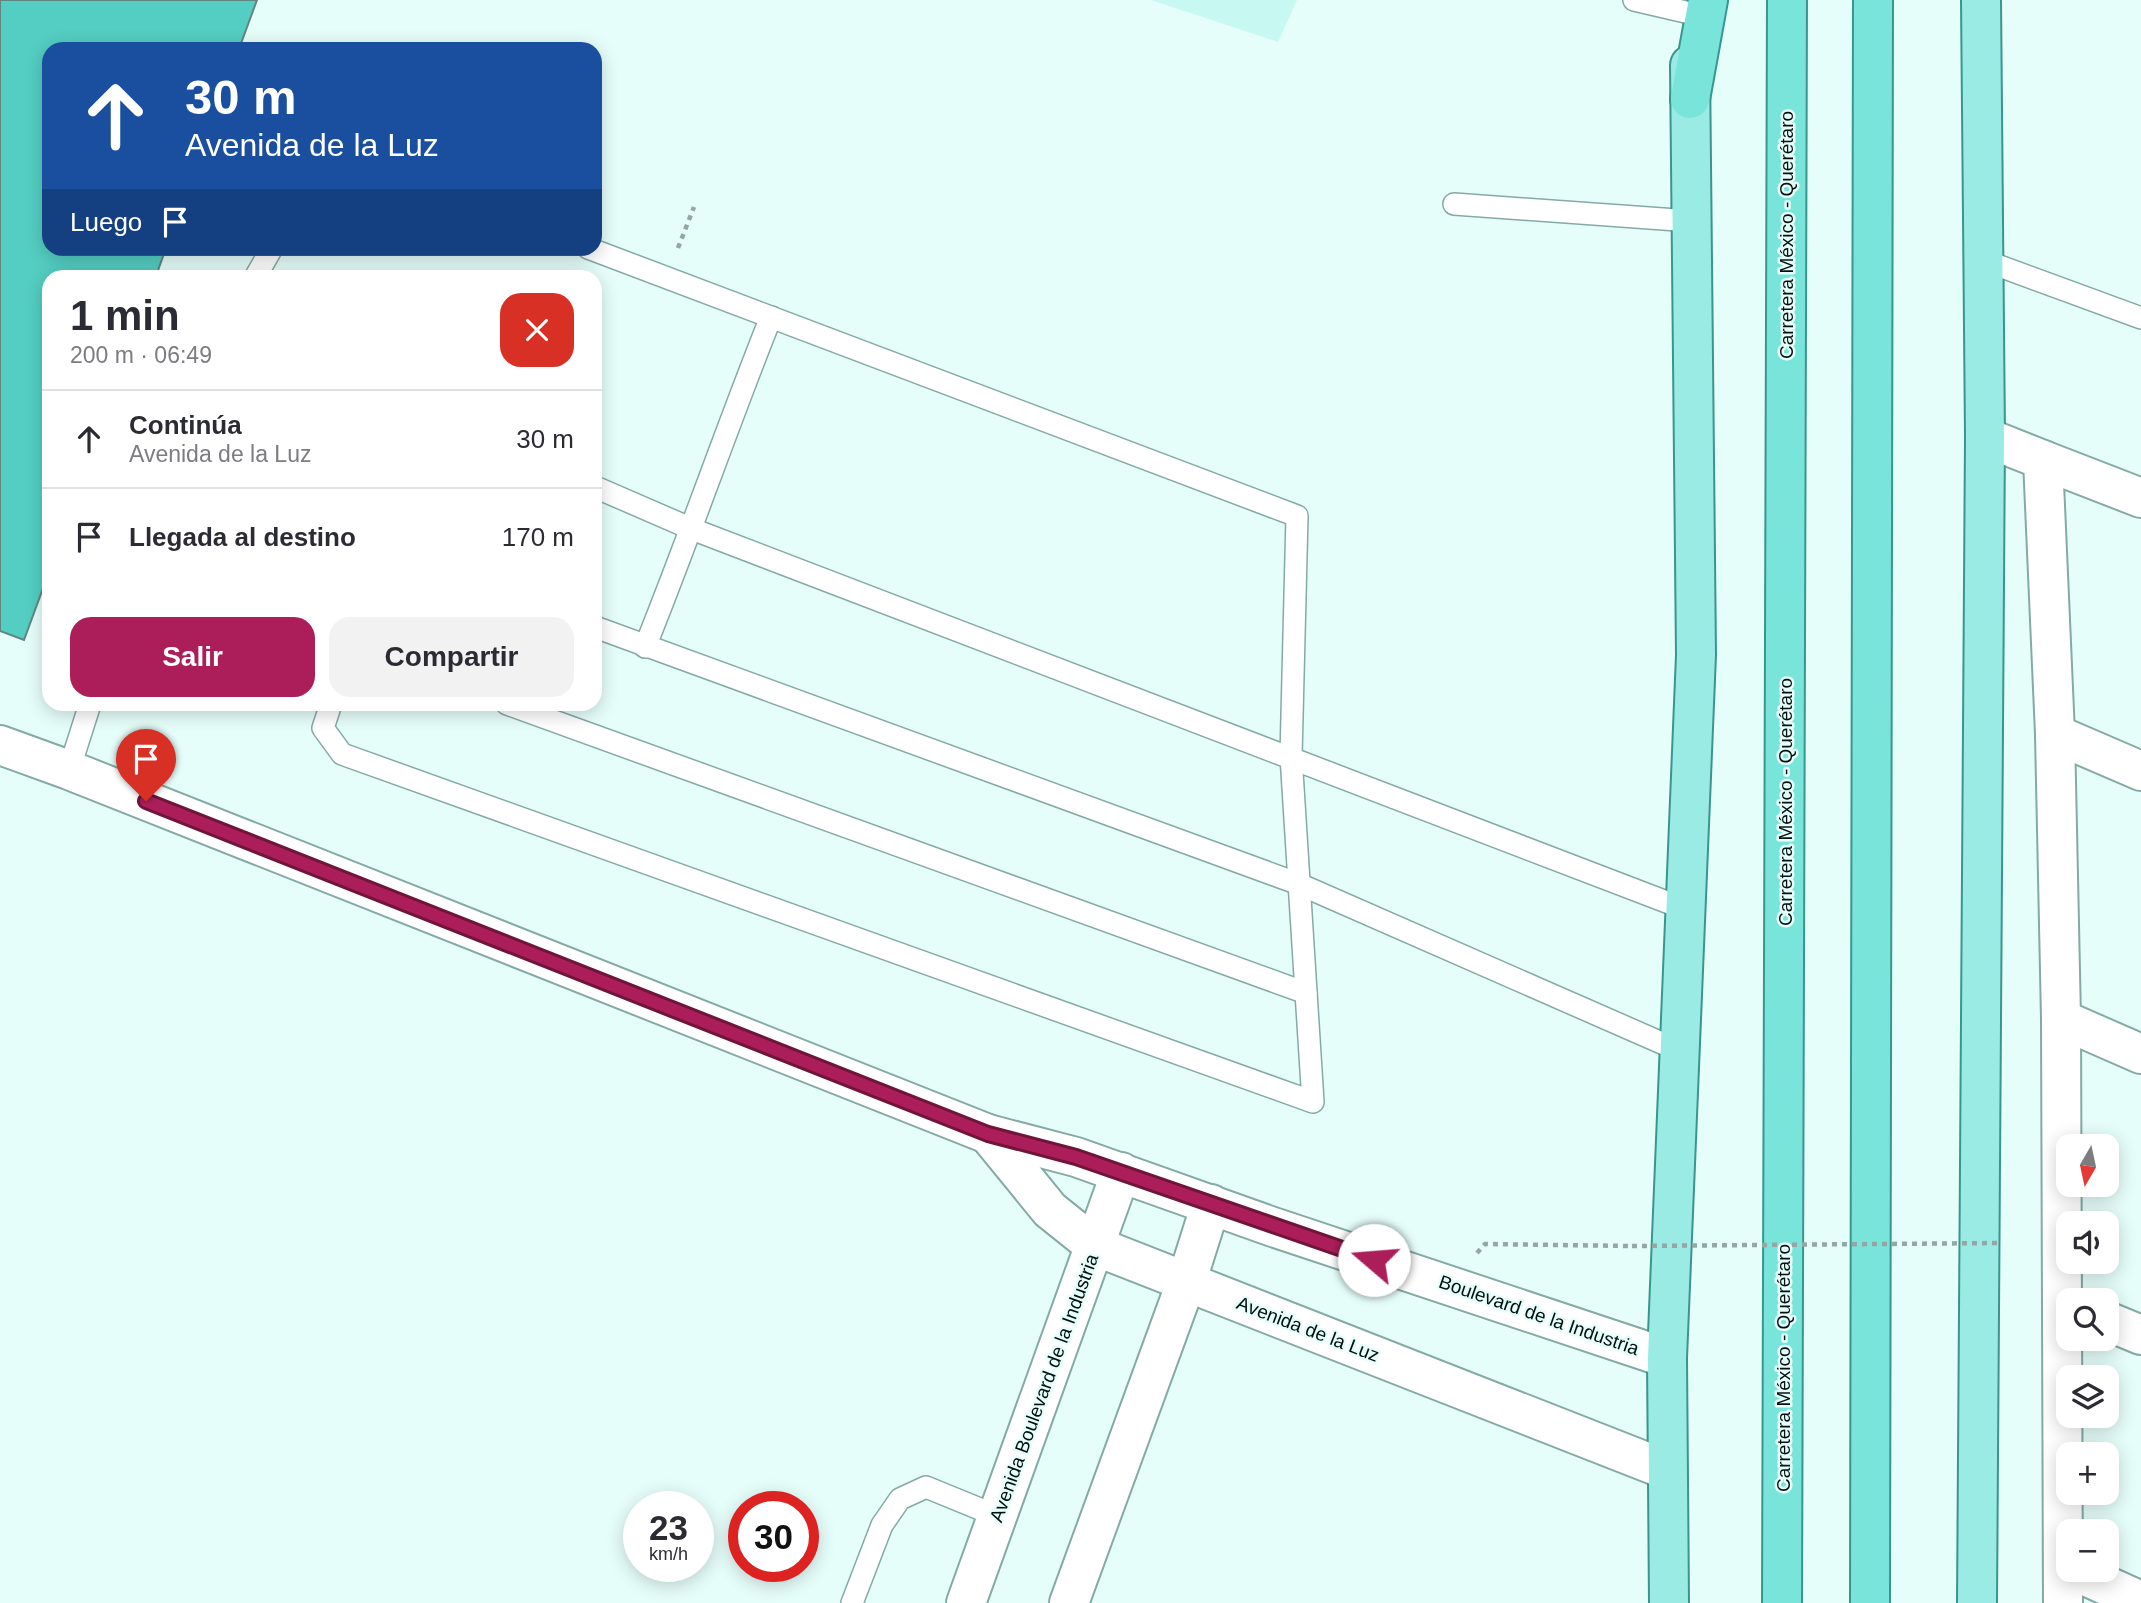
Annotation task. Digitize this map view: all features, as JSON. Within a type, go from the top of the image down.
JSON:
[{"type":"highway","name":"Carretera México - Querétaro","points":[[1782,1603],[1787,0]]},
{"type":"highway","points":[[1871,1603],[1873,0]]},
{"type":"highway","points":[[1690,99],[1696,4]]},
{"type":"main road","points":[[1977,1603],[1985,437],[1981,0]]},
{"type":"main road","points":[[1669,1603],[1667,1358],[1696,655],[1690,99]]},
{"type":"street","points":[[1985,437],[2141,498]]},
{"type":"street","points":[[2043,460],[2055,734],[2066,1288]]},
{"type":"street","points":[[2055,734],[2141,771]]},
{"type":"street","name":"Avenida de la Luz","points":[[0,746],[69,770],[988,1134],[1076,1157],[1164,1187]]},
{"type":"street","points":[[2061,1019],[2141,1054]]},
{"type":"street","name":"Avenida de la Luz","points":[[988,1134],[1050,1210],[1095,1246],[1667,1470]]},
{"type":"street","name":"Avenida Boulevard de la Industria","points":[[966,1603],[1121,1172]]},
{"type":"street","name":"Boulevard de la Industria","points":[[1164,1187],[1667,1358]]},
{"type":"street","points":[[1069,1603],[1187,1280],[1211,1204]]},
{"type":"street","points":[[2119,1326],[2141,1335]]},
{"type":"street","points":[[2066,1351],[2067,1519]]},
{"type":"street","points":[[2082,1582],[2141,1601]]},
{"type":"lane","points":[[1634,0],[1696,4]]},
{"type":"lane","points":[[1454,204],[1691,221]]},
{"type":"lane","points":[[329,711],[323,728],[342,754],[1313,1102],[1292,756],[1297,516],[602,254]]},
{"type":"lane","points":[[1983,260],[2141,318]]},
{"type":"lane","points":[[645,647],[771,317]]},
{"type":"lane","points":[[602,490],[692,528],[1685,909]]},
{"type":"lane","points":[[602,630],[1299,884],[1679,1051]]},
{"type":"lane","points":[[69,770],[88,711]]},
{"type":"lane","points":[[526,711],[1306,993]]},
{"type":"lane","points":[[852,1603],[882,1525],[900,1499],[926,1487],[997,1516]]},
{"type":"path","points":[[666,278],[694,207]]},
{"type":"path","points":[[1485,1244],[1632,1246],[2000,1243]]},
{"type":"shaded area","points":[[1151,0],[1297,0],[1278,42]]},
{"type":"building","points":[[0,0],[257,0],[242,42],[42,42],[42,256],[163,256],[158,270],[42,270],[42,591],[24,640],[0,631]]},
{"type":"route","points":[[146,801],[988,1134],[1076,1157],[1374,1260]]}]
